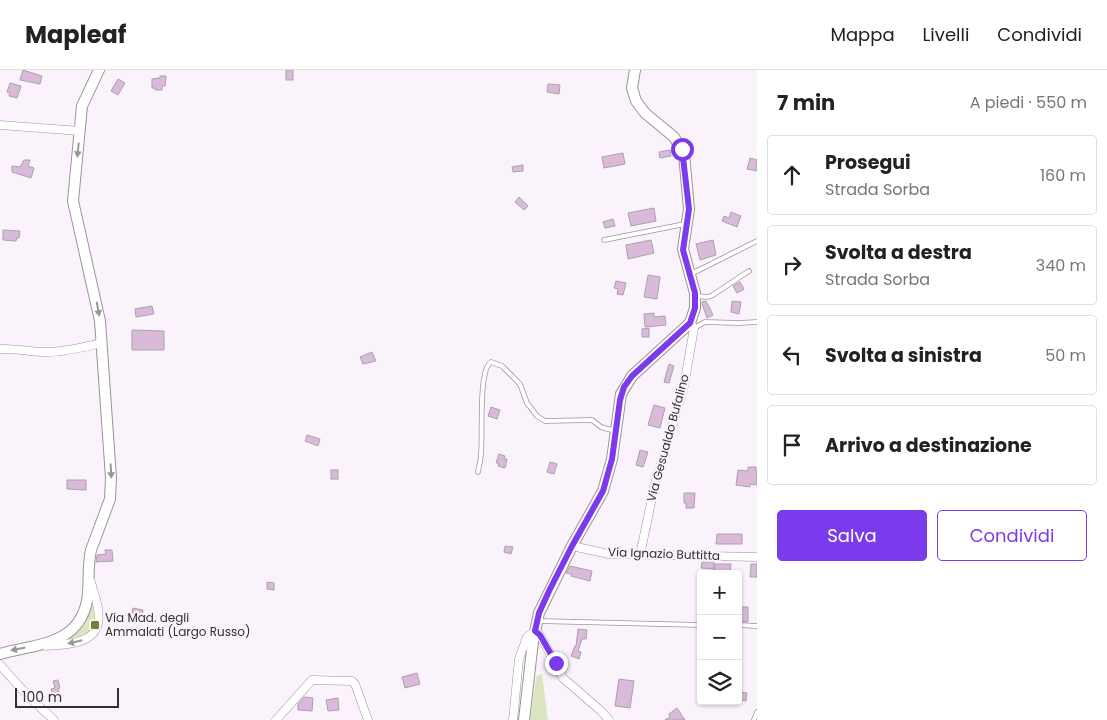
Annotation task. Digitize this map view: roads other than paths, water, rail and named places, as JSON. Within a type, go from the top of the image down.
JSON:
[{"type":"street","points":[[0,654],[56,640],[67,634],[79,621],[87,602],[91,550],[110,499],[112,485],[102,343],[97,304],[73,201],[84,100],[99,70]]},
{"type":"street","points":[[524,720],[539,613],[572,546],[603,491],[610,468],[620,400],[627,382],[692,326],[696,296],[683,250],[688,201],[682,149],[674,137],[645,113],[636,101],[632,88],[635,70]]},
{"type":"street","points":[[0,125],[80,130]]},
{"type":"street","name":"Via Gesualdo Bufalino","points":[[640,555],[655,484],[684,386],[692,326]]},
{"type":"street","points":[[0,349],[18,348],[42,352],[61,352],[102,343]]},
{"type":"street","name":"Via Ignazio Buttitta","points":[[572,546],[609,554],[757,557]]},
{"type":"street","points":[[37,646],[80,642],[95,632],[98,626],[98,608],[89,573]]},
{"type":"street","points":[[513,720],[519,659],[527,637],[535,631]]},
{"type":"street","points":[[535,631],[540,635],[563,678],[609,720]]},
{"type":"street","points":[[0,665],[28,696],[54,720]]},
{"type":"street","points":[[276,720],[307,684],[315,679],[352,681],[355,684],[368,720]]},
{"type":"lane","points":[[604,240],[687,224]]},
{"type":"lane","points":[[689,275],[757,241]]},
{"type":"lane","points":[[696,296],[708,297],[713,295],[749,271]]},
{"type":"lane","points":[[692,326],[705,322],[757,322]]},
{"type":"lane","points":[[478,472],[481,454],[484,371],[488,363],[491,362],[502,366],[520,384],[527,403],[537,416],[545,421],[592,420],[601,427],[615,431]]},
{"type":"lane","points":[[538,620],[544,622],[697,625]]},
{"type":"lane","points":[[742,625],[757,626]]},
{"type":"lane","points":[[756,720],[757,712]]},
{"type":"place","name":"Via Mad. degli Ammalati (Largo Russo)","points":[[95,625]]}]
